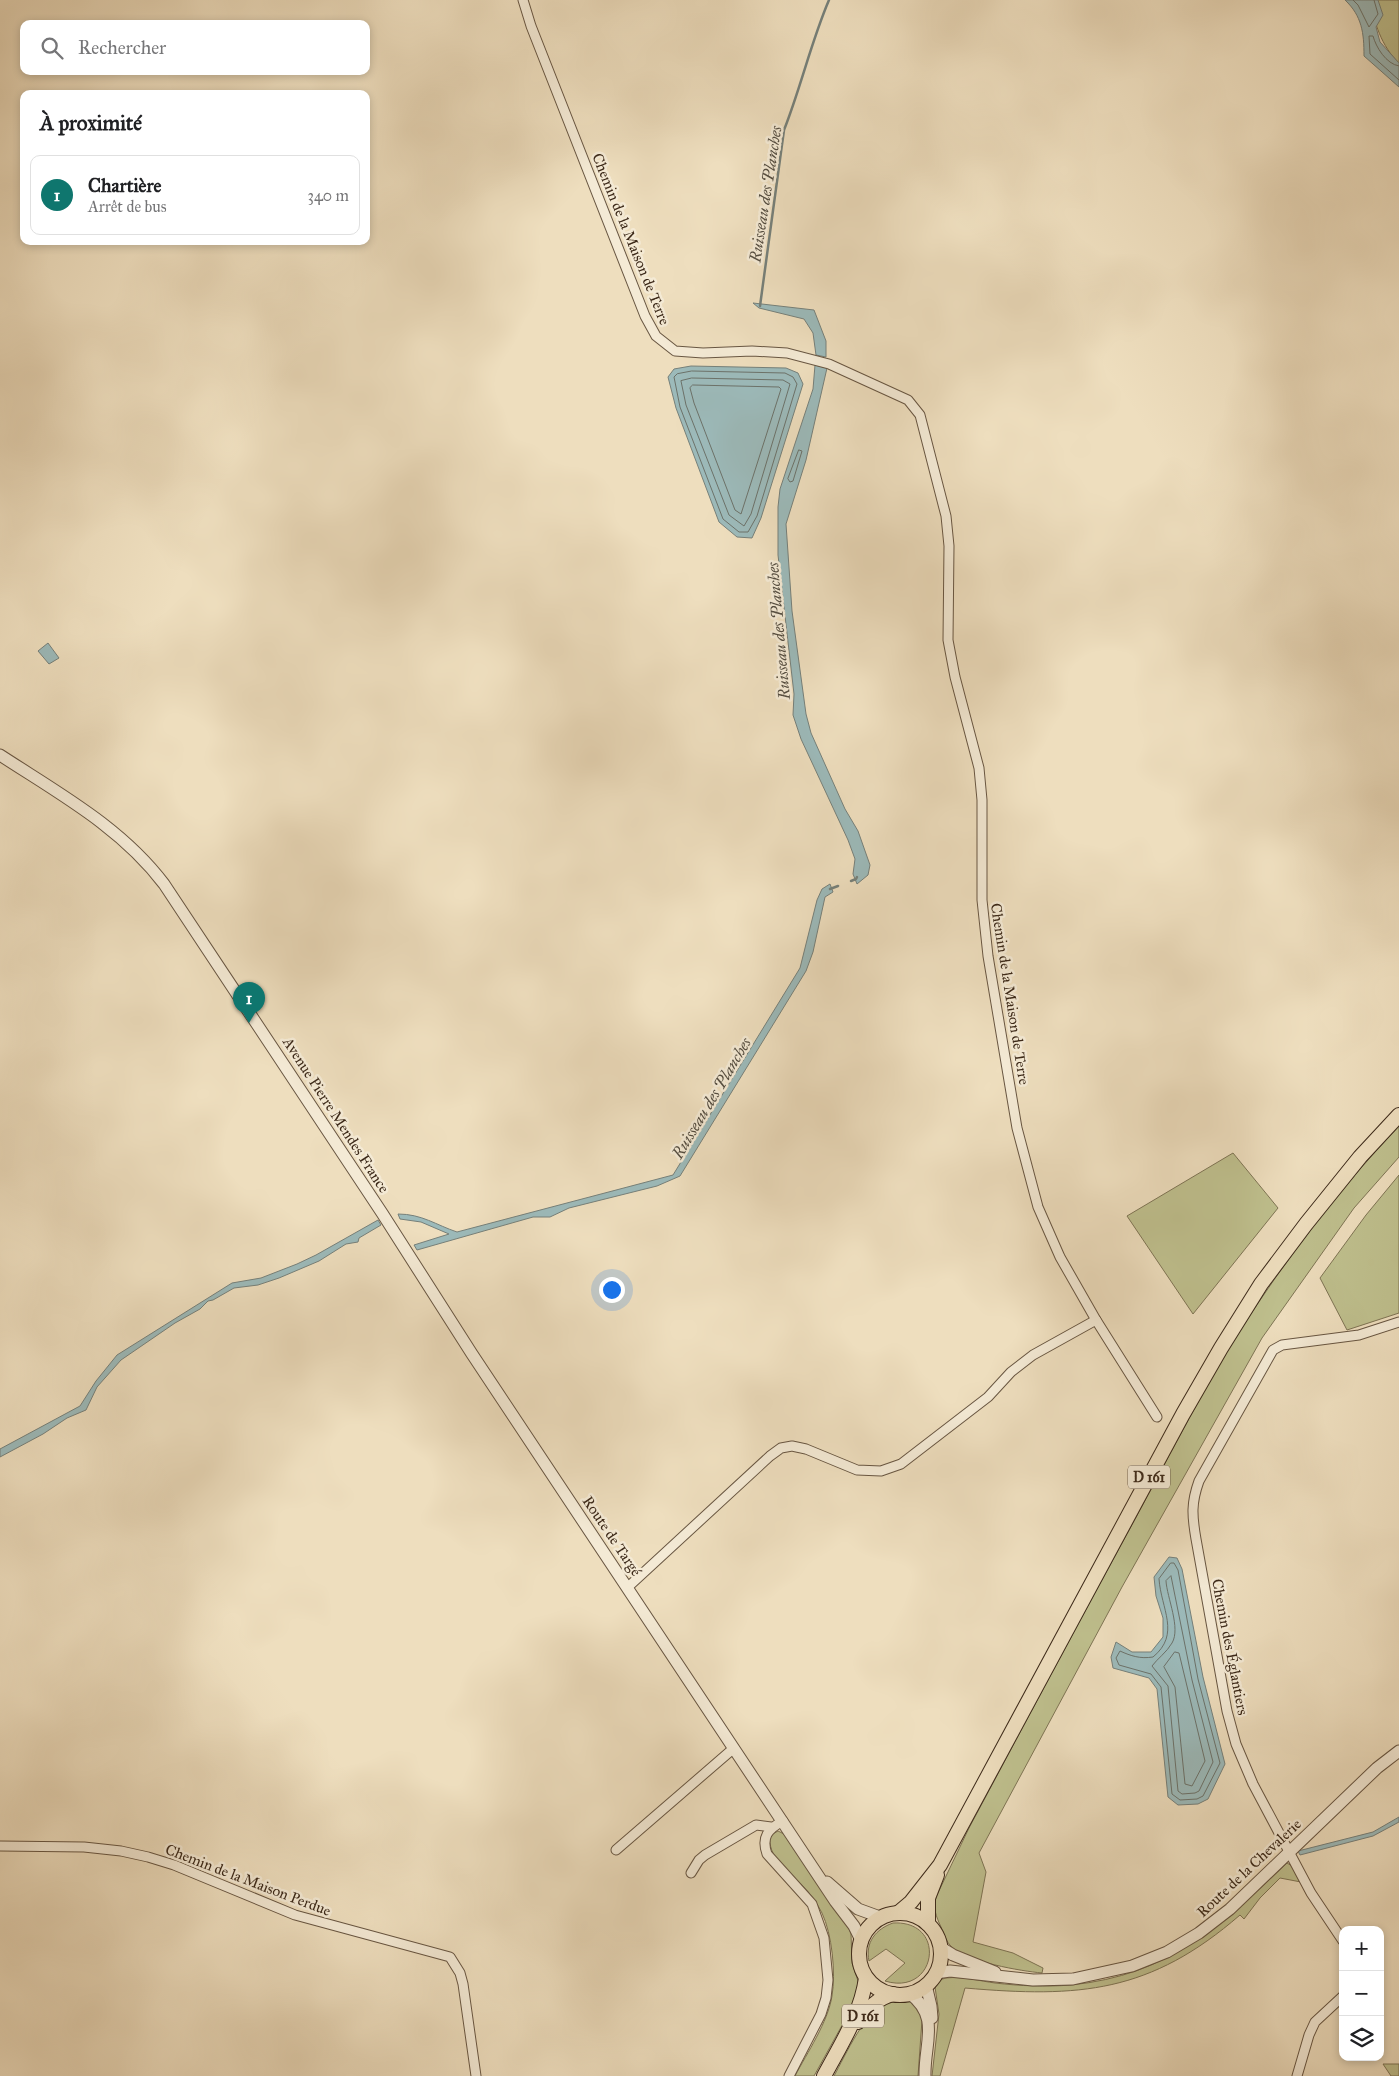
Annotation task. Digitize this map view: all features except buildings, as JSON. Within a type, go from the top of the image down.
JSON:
[{"type":"main road","name":"D 161","points":[[928,1924],[928,1898],[940,1865],[1183,1414],[1221,1348],[1261,1284],[1306,1224],[1360,1157],[1399,1115]]},
{"type":"main road","name":"D 161","points":[[898,1912],[911,1902],[940,1865]]},
{"type":"main road","points":[[898,1912],[919,1917],[928,1924],[936,1934],[940,1947],[940,1960],[936,1973],[926,1985],[909,1993],[893,1994],[874,1986],[866,1978],[860,1966],[858,1953],[865,1931],[880,1917],[898,1912]]},
{"type":"main road","name":"D 161","points":[[824,2076],[859,2010],[864,1996],[866,1978]]},
{"type":"main road","name":"D 161","points":[[840,2047],[876,2002],[883,1997],[893,1994]]},
{"type":"street","name":"Chemin de la Maison de Terre","points":[[523,0],[531,26],[645,316],[656,336],[675,352],[752,351],[778,353],[829,364],[908,400],[920,415],[946,516],[949,546],[948,640],[955,677],[979,768],[982,800],[982,900],[988,956],[1017,1128],[1038,1207],[1060,1257],[1096,1320],[1157,1417]]},
{"type":"street","name":"Avenue Pierre Mendes France","points":[[0,754],[107,826],[132,846],[153,869],[382,1213]]},
{"type":"street","name":"Route de Targé","points":[[382,1213],[472,1354],[854,1926],[861,1940]]},
{"type":"street","points":[[628,1587],[781,1448],[792,1446],[806,1449],[857,1470],[881,1471],[901,1464],[988,1397],[1011,1372],[1033,1355],[1096,1320]]},
{"type":"street","name":"Chemin des Églantiers","points":[[1339,1935],[1311,1893],[1253,1784],[1236,1744],[1227,1711],[1192,1515],[1193,1497],[1199,1480],[1273,1350],[1282,1345],[1359,1335],[1399,1322]]},
{"type":"street","points":[[616,1850],[734,1748]]},
{"type":"street","name":"Route de la Chevalerie","points":[[936,1973],[950,1971],[1053,1981],[1112,1972],[1159,1956],[1183,1944],[1216,1921],[1378,1768],[1399,1752]]},
{"type":"street","points":[[783,1821],[771,1827],[766,1834],[764,1846],[767,1854],[812,1904],[824,1938],[828,1980],[826,1998],[821,2014],[789,2076]]},
{"type":"street","points":[[691,1873],[699,1860],[705,1855],[756,1825],[771,1827]]},
{"type":"street","name":"Chemin de la Maison Perdue","points":[[0,1846],[84,1847],[120,1850],[174,1865],[294,1915],[450,1957],[458,1968],[463,1984],[476,2076]]},
{"type":"street","name":"Route de Targé","points":[[818,1874],[858,1909],[880,1917]]},
{"type":"street","name":"Route de la Chevalerie","points":[[940,1947],[953,1955],[1011,1977]]},
{"type":"street","points":[[925,2076],[931,2006],[926,1985]]},
{"type":"street","points":[[909,1993],[921,2002],[926,2012],[929,2034]]},
{"type":"street","points":[[1297,2076],[1309,2035],[1315,2022],[1339,2000]]},
{"type":"green space","points":[[1369,0],[1399,0],[1399,63],[1383,42],[1376,26]]},
{"type":"green space","points":[[1399,1126],[1399,1157],[1354,1208],[1262,1338],[1122,1587],[979,1853],[986,1872],[973,1942],[1013,1953],[1043,1968],[1042,1973],[995,1965],[959,1952],[947,1940],[936,1916],[935,1905],[936,1897],[969,1828],[1211,1378],[1239,1332],[1275,1278],[1314,1225],[1355,1174]]},
{"type":"green space","points":[[1233,1153],[1278,1208],[1193,1314],[1127,1216]]},
{"type":"green space","points":[[1399,1175],[1399,1313],[1347,1330],[1320,1278],[1366,1215]]},
{"type":"green space","points":[[778,1831],[786,1835],[849,1929],[851,1934],[852,1963],[858,1981],[855,2002],[814,2076],[795,2076],[822,2027],[830,2006],[834,1976],[831,1942],[822,1913],[816,1902],[775,1857],[770,1843],[771,1835]]},
{"type":"green space","points":[[1287,1863],[1292,1866],[1301,1882],[1280,1878],[1260,1898],[1244,1919],[1240,1915],[1207,1941],[1175,1961],[1144,1975],[1112,1985],[1079,1990],[1044,1992],[965,1988],[940,2076],[932,2076],[939,2014],[935,1987],[941,1980],[958,1978],[1014,1985],[1062,1986],[1106,1980],[1137,1971],[1164,1959],[1215,1927]]},
{"type":"green space","points":[[893,1923],[911,1925],[922,1933],[928,1944],[929,1957],[925,1969],[916,1978],[903,1983],[885,1981],[905,1963],[886,1949],[869,1961],[870,1942],[873,1937]]},
{"type":"green space","points":[[888,2001],[910,2001],[917,2005],[922,2020],[918,2076],[834,2076],[857,2034],[872,2013]]},
{"type":"green space","points":[[1383,2064],[1399,2064],[1399,2076],[1391,2076]]},
{"type":"water","points":[[1345,0],[1378,0],[1383,15],[1376,27],[1380,42],[1399,63],[1399,87],[1364,56],[1361,25],[1355,12]]},
{"type":"water","points":[[753,303],[814,310],[826,341],[826,357],[816,355],[813,333],[804,319],[759,308]]},
{"type":"water","points":[[815,365],[827,368],[806,460],[786,524],[792,611],[806,714],[811,733],[845,809],[858,831],[870,865],[868,875],[857,884],[853,874],[855,859],[848,840],[801,739],[793,715],[794,694],[778,555],[780,489],[813,389]]},
{"type":"water","points":[[691,366],[786,368],[798,373],[803,384],[761,518],[752,538],[737,537],[719,522],[676,408],[668,377],[674,369]]},
{"type":"water","points":[[48,643],[59,658],[49,664],[38,651]]},
{"type":"water","points":[[830,884],[833,892],[825,897],[813,952],[806,971],[680,1176],[657,1186],[569,1208],[550,1217],[533,1217],[417,1250],[414,1245],[449,1234],[421,1222],[400,1219],[398,1214],[422,1218],[457,1232],[673,1175],[800,968],[817,900],[822,889]]},
{"type":"water","points":[[378,1220],[381,1225],[359,1238],[358,1242],[346,1244],[319,1261],[258,1285],[234,1288],[208,1301],[200,1309],[175,1323],[121,1360],[97,1387],[86,1410],[67,1418],[43,1434],[0,1457],[0,1449],[80,1406],[96,1381],[117,1355],[232,1283],[261,1278],[297,1264]]},
{"type":"water","points":[[1169,1557],[1177,1558],[1182,1569],[1203,1677],[1225,1764],[1208,1799],[1198,1804],[1178,1805],[1168,1797],[1157,1689],[1149,1678],[1113,1668],[1111,1657],[1116,1642],[1132,1652],[1151,1652],[1163,1637],[1163,1618],[1156,1596],[1154,1577]]},
{"type":"water","points":[[1399,1817],[1399,1822],[1373,1836],[1300,1855],[1298,1851],[1373,1832]]},
{"type":"waterway","name":"Ruisseau des Planches","points":[[760,306],[784,130],[829,0]]},
{"type":"waterway","name":"Ruisseau des Planches","points":[[851,881],[857,877]]},
{"type":"waterway","name":"Ruisseau des Planches","points":[[830,889],[838,886]]},
{"type":"place","name":"Chartière","points":[[249,1023]]}]
